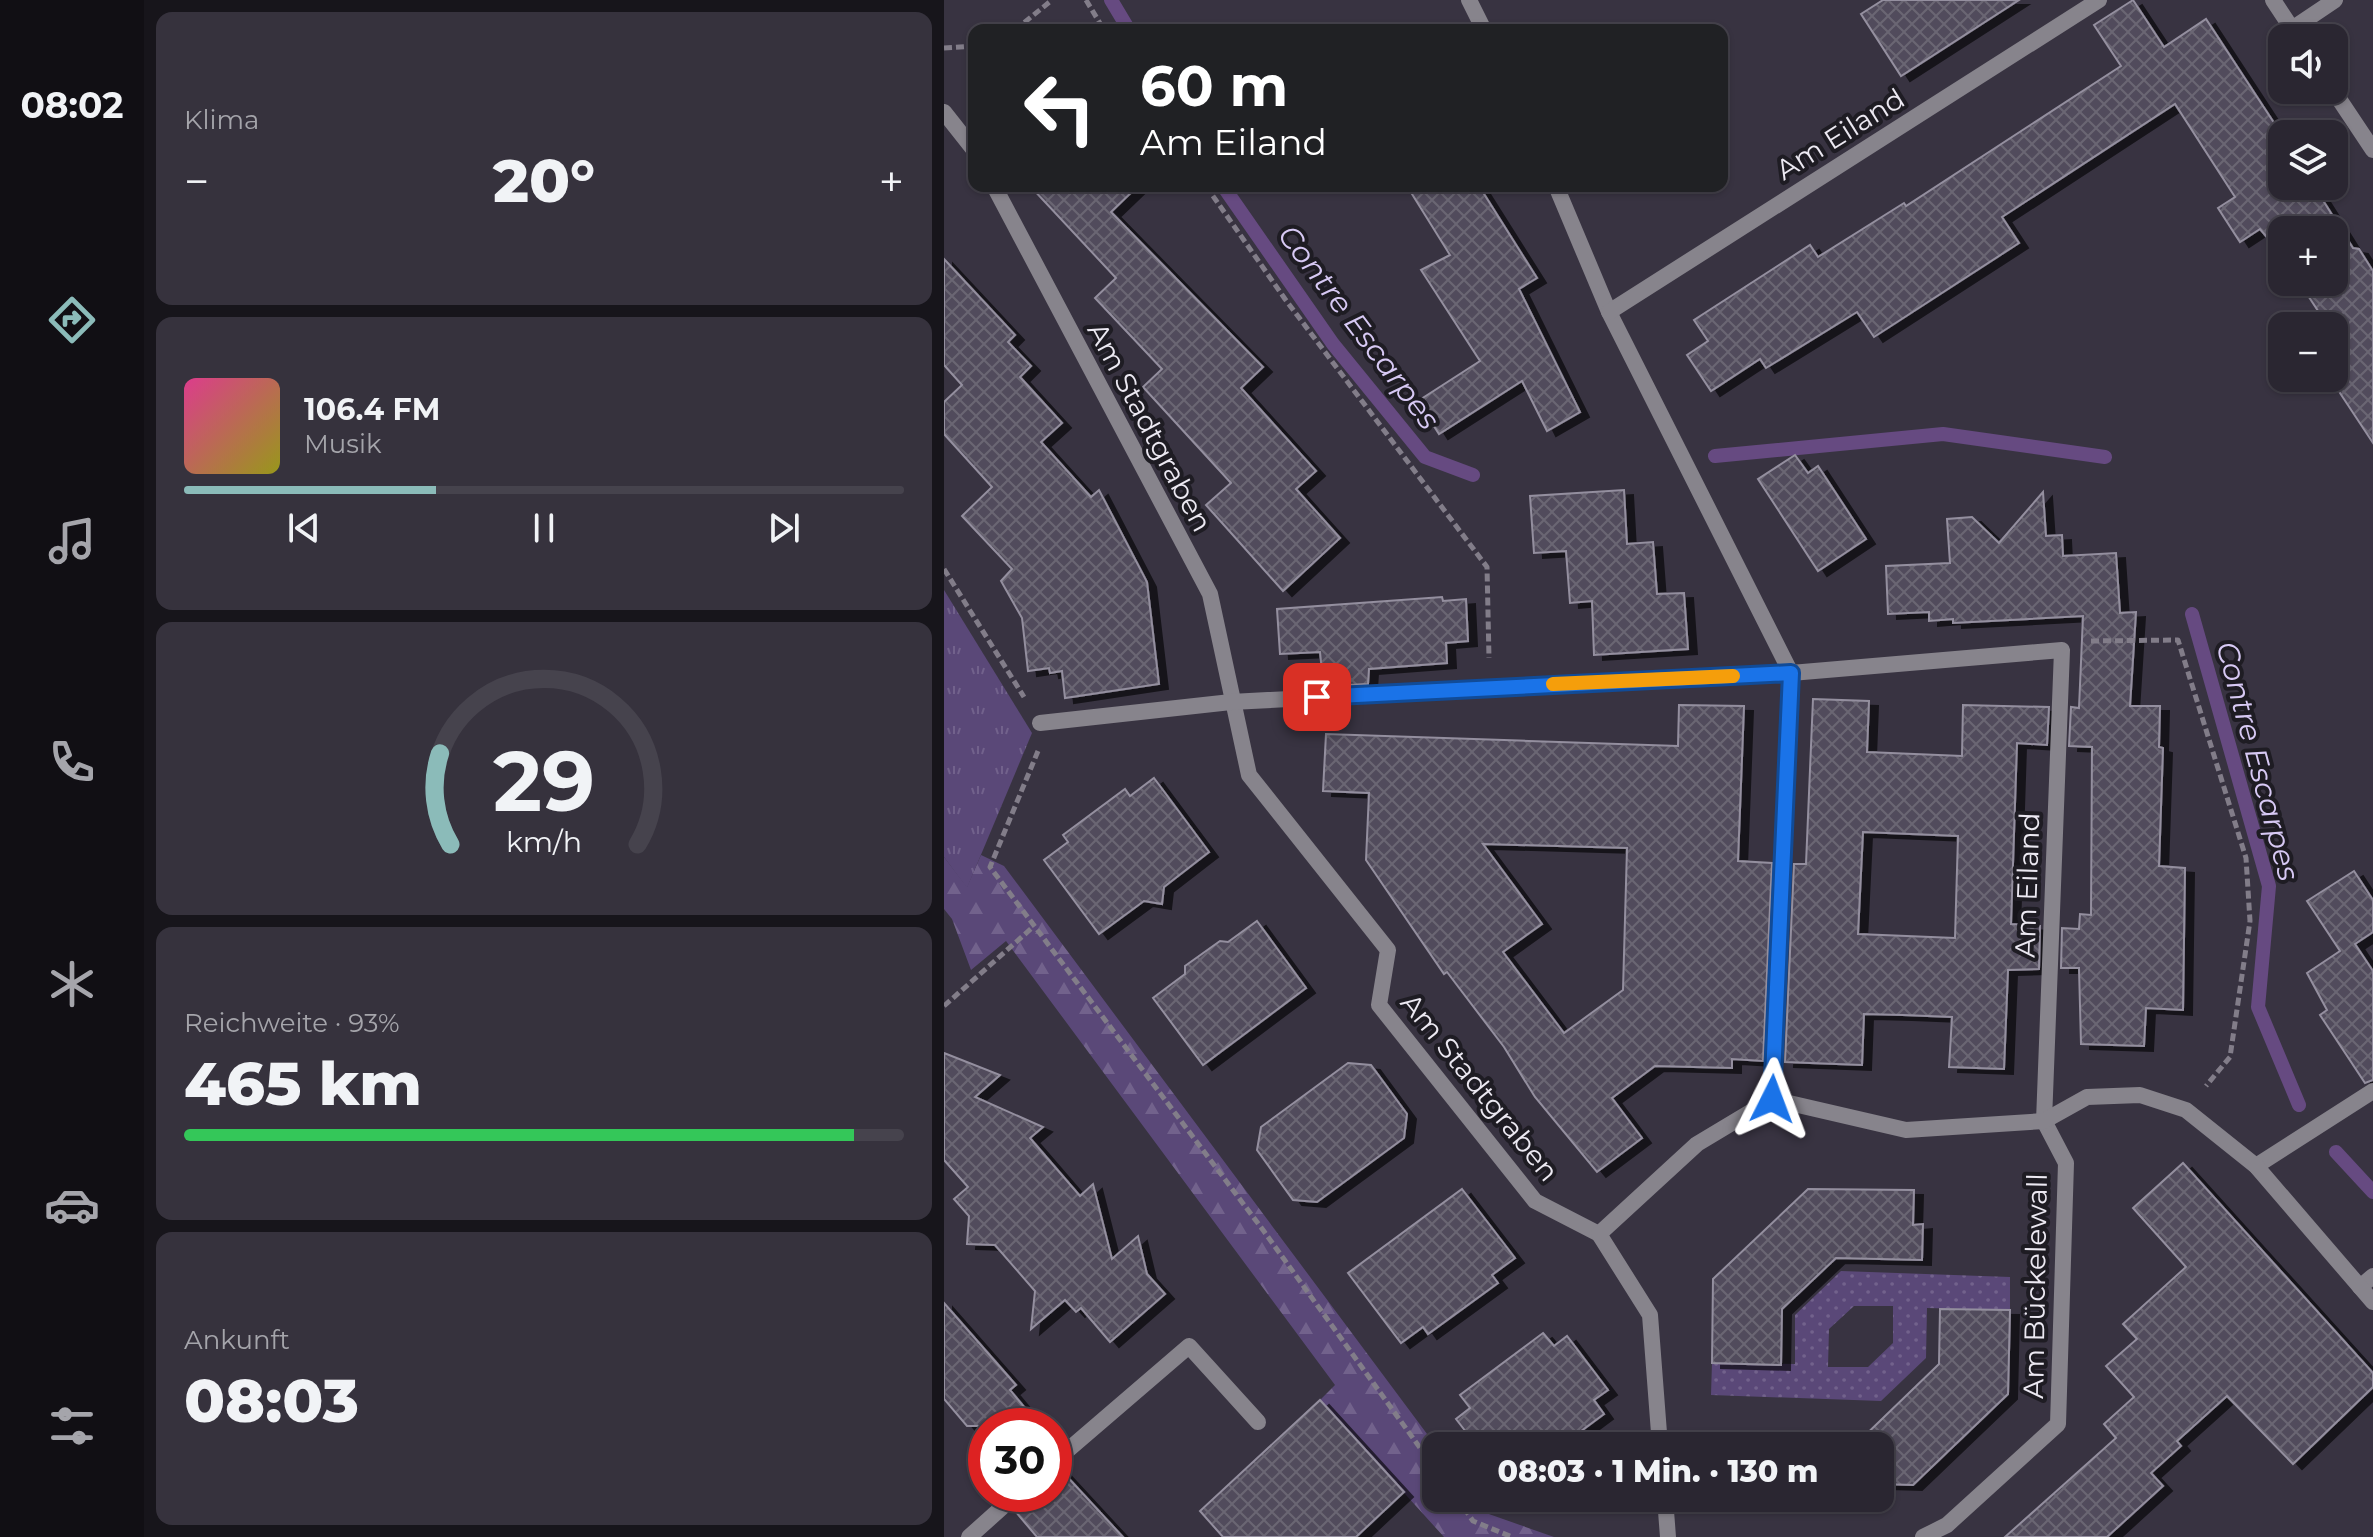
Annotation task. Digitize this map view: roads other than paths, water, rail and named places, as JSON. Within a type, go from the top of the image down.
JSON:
[{"type":"street","points":[[1469,0],[1481,24]]},
{"type":"street","name":"Am Eiland","points":[[1609,312],[2099,0]]},
{"type":"street","points":[[2273,0],[2289,24]]},
{"type":"street","points":[[2306,24],[2335,0]]},
{"type":"street","points":[[2342,104],[2373,150]]},
{"type":"street","points":[[944,112],[968,142]]},
{"type":"street","name":"Am Stadtgraben","points":[[997,192],[1210,594],[1249,775],[1388,950],[1379,1005],[1535,1201],[1599,1234]]},
{"type":"street","points":[[1559,192],[1609,312],[1791,673],[1772,1099]]},
{"type":"street","name":"Am Eiland","points":[[1791,673],[2062,650],[2044,1121]]},
{"type":"street","points":[[1040,723],[1231,702],[1791,673]]},
{"type":"street","points":[[2256,1166],[2373,1091]]},
{"type":"street","points":[[1659,1432],[1650,1315],[1599,1234],[1697,1144],[1772,1099],[1906,1130],[2044,1121],[2087,1097],[2140,1095],[2186,1110],[2256,1166],[2366,1281],[2373,1302]]},
{"type":"street","name":"Am Bückelewall","points":[[1923,1537],[1947,1525],[2058,1424],[2066,1163],[2044,1121]]},
{"type":"street","points":[[1072,1447],[1189,1346],[1258,1422]]},
{"type":"street","points":[[969,1537],[997,1512]]},
{"type":"street","points":[[1666,1512],[1668,1537]]},
{"type":"waterway","name":"Contre Escarpes","points":[[1111,0],[1125,24]]},
{"type":"waterway","name":"Contre Escarpes","points":[[1227,192],[1333,344],[1425,457],[1473,475]]},
{"type":"waterway","name":"Contre Escarpes","points":[[1715,456],[1943,434],[2105,457]]},
{"type":"waterway","name":"Contre Escarpes","points":[[2192,614],[2269,886],[2258,1007],[2299,1105]]},
{"type":"waterway","name":"Contre Escarpes","points":[[2336,1152],[2373,1192]]}]
